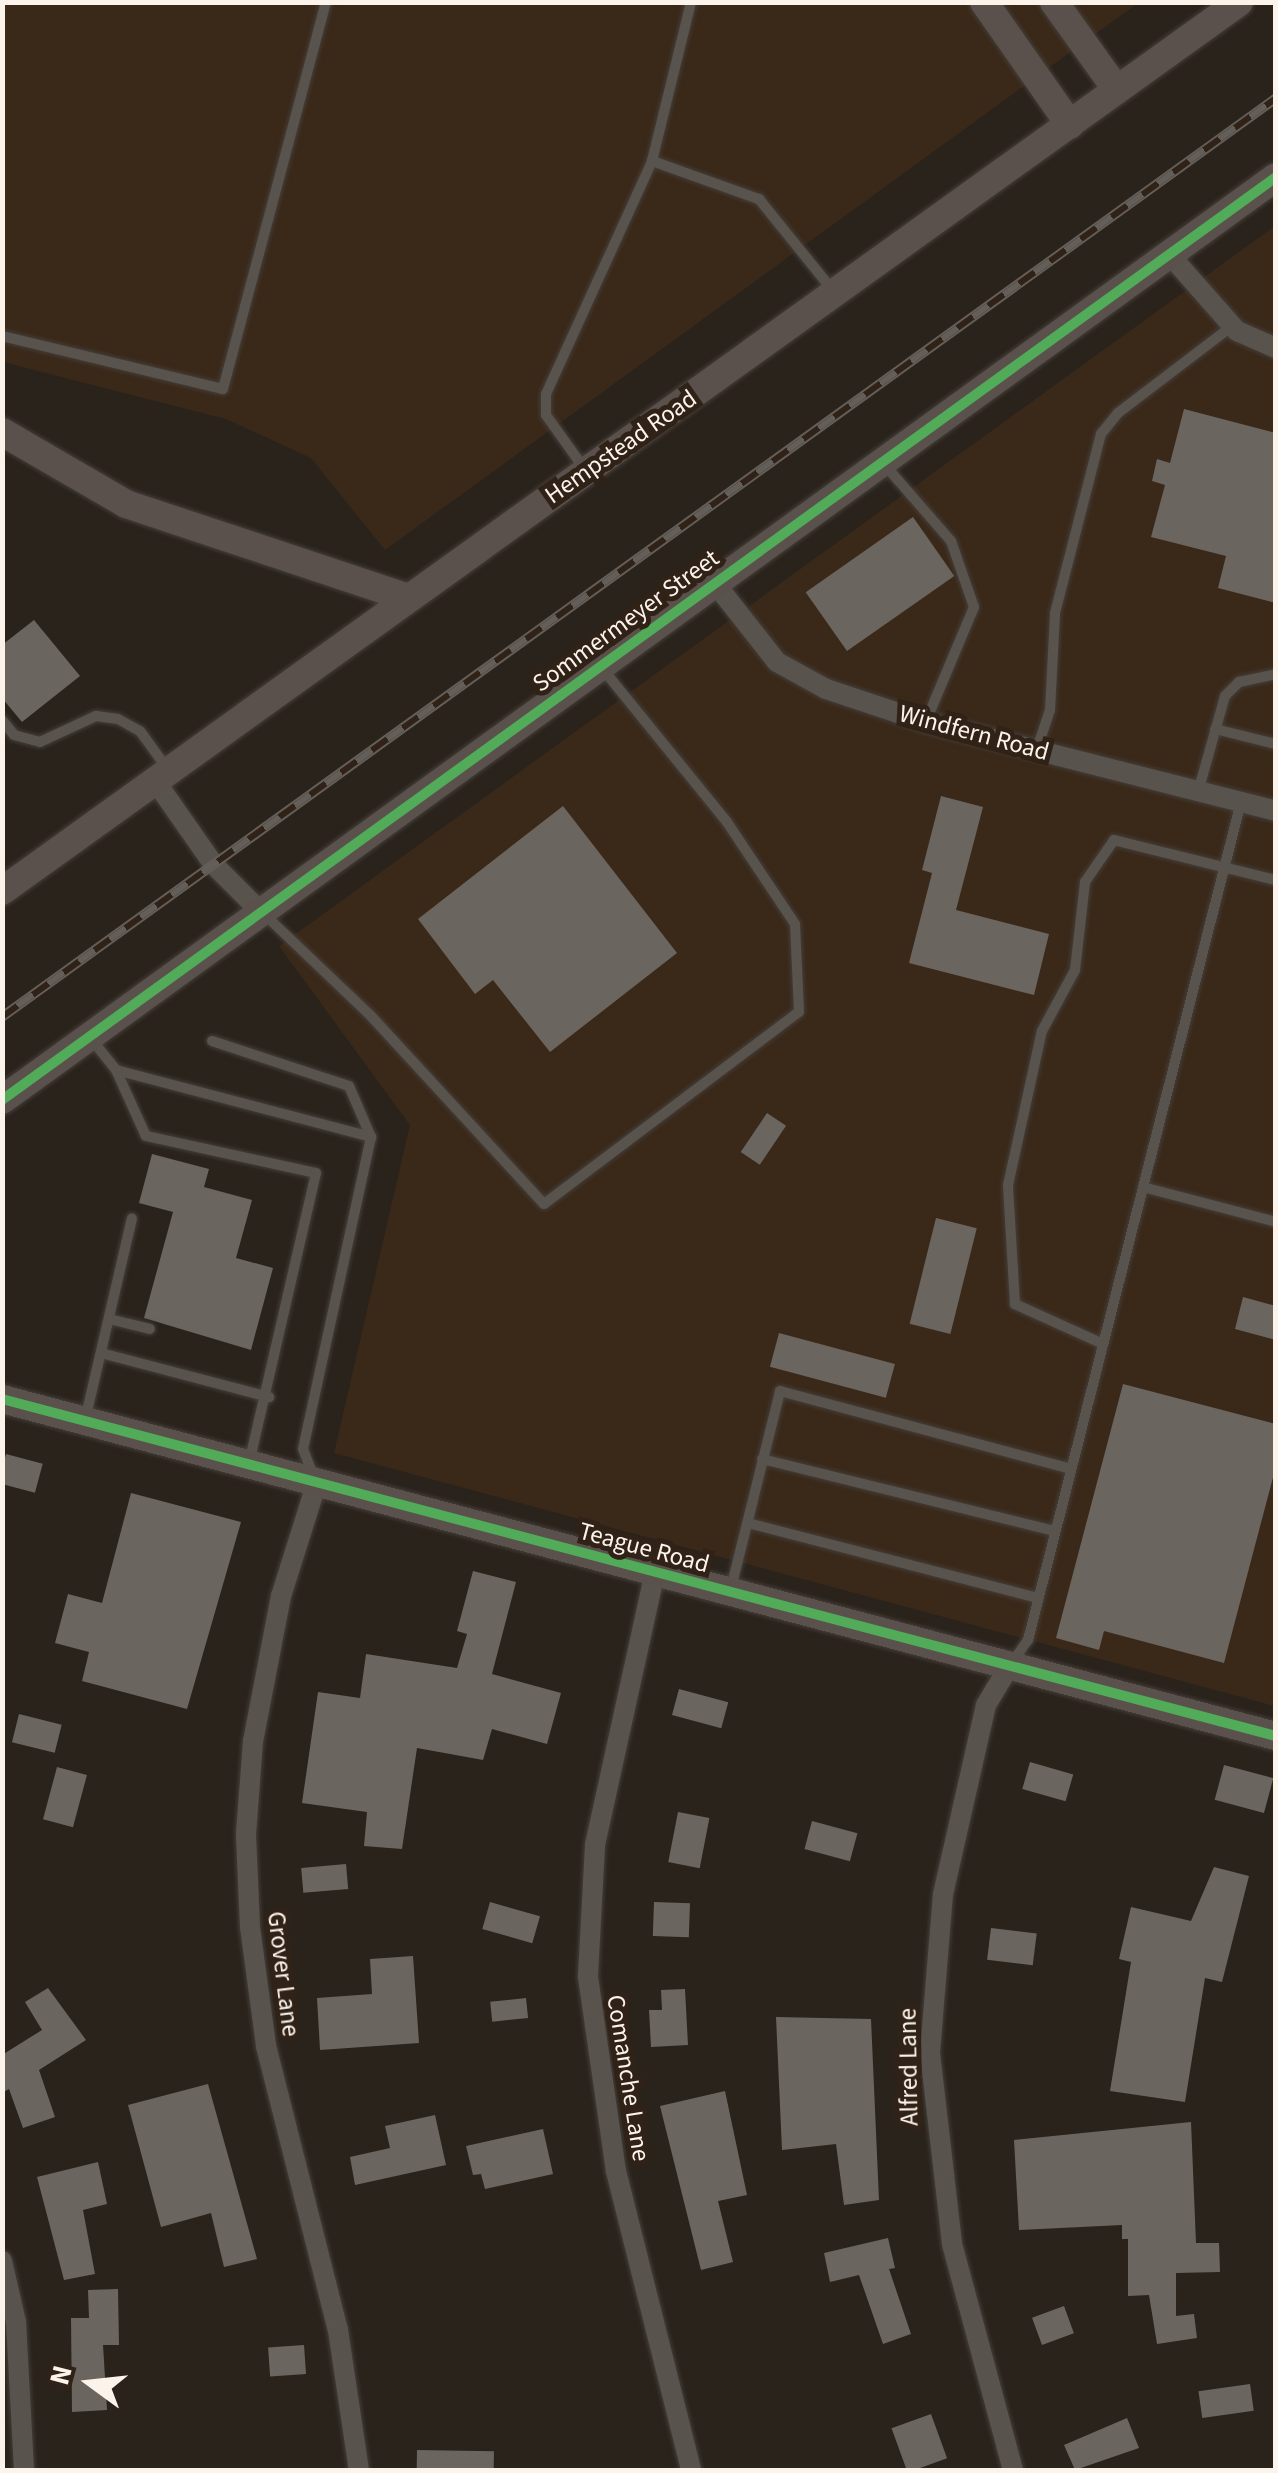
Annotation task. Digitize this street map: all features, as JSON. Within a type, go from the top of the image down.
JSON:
[{"type":"street","points":[[984,2],[1070,125]]},
{"type":"street","points":[[1054,2],[1117,90]]},
{"type":"street","name":"Hempstead Road","points":[[2,891],[1238,2]]},
{"type":"street","name":"Sommermeyer Street","points":[[2,1100],[263,914],[599,664],[884,464],[1276,178]]},
{"type":"street","points":[[1170,254],[1232,326],[1276,348]]},
{"type":"street","points":[[2,432],[140,510],[294,554],[408,598]]},
{"type":"street","name":"Windfern Road","points":[[714,582],[777,662],[826,689],[926,722],[1276,811]]},
{"type":"street","points":[[163,777],[214,865],[263,914]]},
{"type":"street","name":"Teague Road","points":[[2,1399],[1276,1736]]},
{"type":"street","name":"Grover Lane","points":[[317,1482],[281,1596],[254,1741],[246,1835],[250,1927],[266,2046],[338,2330],[358,2470]]},
{"type":"street","name":"Comanche Lane","points":[[654,1572],[595,1846],[588,1977],[616,2171],[690,2470]]},
{"type":"street","name":"Alfred Lane","points":[[1010,1666],[986,1705],[942,1894],[930,2053],[952,2244],[1013,2470]]},
{"type":"street","points":[[2,2260],[16,2322],[24,2470]]},
{"type":"lane","points":[[2,336],[222,389],[326,2]]},
{"type":"lane","points":[[586,471],[546,415],[546,394],[652,160],[691,2]]},
{"type":"lane","points":[[652,160],[759,199],[836,294]]},
{"type":"lane","points":[[1037,750],[1050,710],[1055,613],[1101,434],[1118,414],[1232,326]]},
{"type":"lane","points":[[884,464],[951,541],[974,608],[926,722]]},
{"type":"lane","points":[[263,914],[371,1016],[544,1204],[798,1012],[795,924],[727,822],[599,664]]},
{"type":"lane","points":[[1198,792],[1225,696],[1239,682],[1276,674]]},
{"type":"lane","points":[[2,720],[14,735],[40,742],[96,716],[118,719],[140,731],[163,777]]},
{"type":"lane","points":[[1215,729],[1276,744]]},
{"type":"lane","points":[[1010,1666],[1028,1640],[1241,802]]},
{"type":"lane","points":[[1103,1344],[1015,1304],[1008,1185],[1042,1031],[1075,970],[1084,882],[1114,840],[1276,880]]},
{"type":"lane","points":[[88,1036],[116,1070],[146,1136],[316,1173],[269,1397],[249,1464]]},
{"type":"lane","points":[[212,1042],[349,1086],[371,1138],[303,1450],[317,1482]]},
{"type":"lane","points":[[116,1070],[371,1138]]},
{"type":"lane","points":[[1143,1186],[1276,1222]]},
{"type":"lane","points":[[85,1421],[132,1218]]},
{"type":"lane","points":[[108,1319],[150,1329]]},
{"type":"lane","points":[[100,1354],[269,1397]]},
{"type":"lane","points":[[730,1592],[780,1391],[1071,1469]]},
{"type":"lane","points":[[762,1459],[1056,1531]]},
{"type":"lane","points":[[748,1523],[1038,1598]]},
{"type":"shaded area","points":[[2,3],[1138,3],[385,550],[311,458],[226,419],[3,362]]},
{"type":"shaded area","points":[[1275,226],[1275,1706],[334,1453],[410,1125],[279,946]]},
{"type":"building","points":[[1184,409],[1276,433],[1276,603],[1218,588],[1226,556],[1151,537],[1165,485],[1152,481],[1157,459],[1170,463]]},
{"type":"building","points":[[913,517],[954,576],[847,651],[806,592]]},
{"type":"building","points":[[34,620],[80,676],[22,722],[2,698],[2,645]]},
{"type":"building","points":[[941,796],[983,807],[956,910],[1049,934],[1034,995],[909,963],[932,873],[922,870]]},
{"type":"building","points":[[563,806],[677,953],[550,1052],[493,980],[475,994],[418,919]]},
{"type":"building","points":[[767,1113],[786,1126],[760,1165],[741,1152]]},
{"type":"building","points":[[152,1154],[209,1169],[204,1187],[252,1200],[236,1258],[273,1268],[251,1350],[144,1318],[173,1212],[139,1203]]},
{"type":"building","points":[[936,1218],[977,1228],[950,1334],[910,1324]]},
{"type":"building","points":[[1243,1297],[1276,1306],[1276,1340],[1235,1329]]},
{"type":"building","points":[[779,1333],[895,1364],[886,1398],[770,1367]]},
{"type":"building","points":[[1123,1384],[1276,1424],[1276,1466],[1224,1663],[1104,1631],[1099,1650],[1056,1638]]},
{"type":"building","points":[[6,1454],[43,1464],[35,1493],[2,1484]]},
{"type":"building","points":[[131,1493],[241,1522],[187,1709],[82,1681],[89,1652],[55,1643],[68,1594],[102,1603]]},
{"type":"building","points":[[473,1571],[516,1582],[492,1674],[561,1693],[547,1744],[492,1729],[483,1760],[417,1748],[402,1849],[364,1846],[367,1812],[302,1803],[318,1692],[360,1698],[366,1654],[457,1668],[467,1634],[457,1631]]},
{"type":"building","points":[[679,1689],[728,1702],[721,1728],[672,1715]]},
{"type":"building","points":[[19,1714],[62,1725],[55,1753],[12,1742]]},
{"type":"building","points":[[1030,1762],[1073,1774],[1066,1801],[1022,1789]]},
{"type":"building","points":[[1224,1765],[1273,1778],[1264,1813],[1215,1800]]},
{"type":"building","points":[[57,1767],[87,1775],[73,1827],[43,1819]]},
{"type":"building","points":[[678,1812],[709,1818],[700,1868],[668,1862]]},
{"type":"building","points":[[812,1821],[857,1833],[850,1861],[804,1849]]},
{"type":"building","points":[[346,1864],[348,1889],[303,1893],[301,1868]]},
{"type":"building","points":[[1214,1867],[1249,1876],[1222,1982],[1205,1978],[1185,2102],[1110,2091],[1131,1962],[1119,1959],[1131,1907],[1191,1921]]},
{"type":"building","points":[[490,1902],[540,1916],[532,1943],[482,1929]]},
{"type":"building","points":[[654,1902],[690,1903],[689,1937],[653,1936]]},
{"type":"building","points":[[991,1928],[1037,1934],[1033,1965],[987,1960]]},
{"type":"building","points":[[413,1956],[419,2043],[320,2050],[317,1998],[372,1994],[370,1959]]},
{"type":"building","points":[[48,1988],[86,2040],[39,2070],[55,2117],[23,2128],[9,2089],[2,2093],[2,2055],[42,2030],[25,2002]]},
{"type":"building","points":[[685,1989],[688,2045],[651,2047],[649,2010],[662,2010],[661,1990]]},
{"type":"building","points":[[526,1998],[528,2018],[492,2022],[490,2002]]},
{"type":"building","points":[[776,2017],[871,2019],[879,2200],[844,2205],[836,2144],[782,2150]]},
{"type":"building","points":[[208,2084],[257,2259],[224,2267],[211,2213],[161,2227],[128,2105]]},
{"type":"building","points":[[725,2091],[747,2195],[718,2201],[733,2262],[701,2270],[660,2106]]},
{"type":"building","points":[[435,2115],[446,2165],[355,2185],[350,2157],[390,2148],[385,2126]]},
{"type":"building","points":[[1191,2122],[1196,2243],[1219,2243],[1220,2272],[1176,2273],[1176,2316],[1194,2314],[1197,2338],[1157,2344],[1149,2295],[1128,2296],[1128,2239],[1122,2239],[1122,2225],[1019,2230],[1014,2140]]},
{"type":"building","points":[[543,2129],[553,2174],[485,2189],[481,2174],[473,2175],[466,2146]]},
{"type":"building","points":[[98,2162],[107,2204],[83,2210],[95,2274],[64,2280],[37,2177]]},
{"type":"building","points":[[888,2238],[895,2268],[889,2269],[911,2334],[883,2344],[859,2275],[830,2282],[824,2253]]},
{"type":"building","points":[[118,2289],[119,2345],[103,2345],[107,2410],[72,2412],[71,2318],[89,2318],[88,2290]]},
{"type":"building","points":[[1064,2306],[1074,2333],[1042,2345],[1032,2318]]},
{"type":"building","points":[[304,2345],[306,2374],[270,2376],[268,2348]]},
{"type":"building","points":[[1250,2384],[1254,2411],[1202,2418],[1199,2391]]},
{"type":"building","points":[[931,2414],[947,2458],[907,2470],[892,2428]]},
{"type":"building","points":[[1127,2418],[1139,2448],[1075,2470],[1064,2445]]},
{"type":"building","points":[[417,2450],[494,2451],[494,2470],[417,2470]]},
{"type":"railway","points":[[2,1017],[1276,98]]},
{"type":"cycle path","points":[[2,1100],[1276,177]]},
{"type":"cycle path","points":[[2,1399],[1276,1736]]}]
